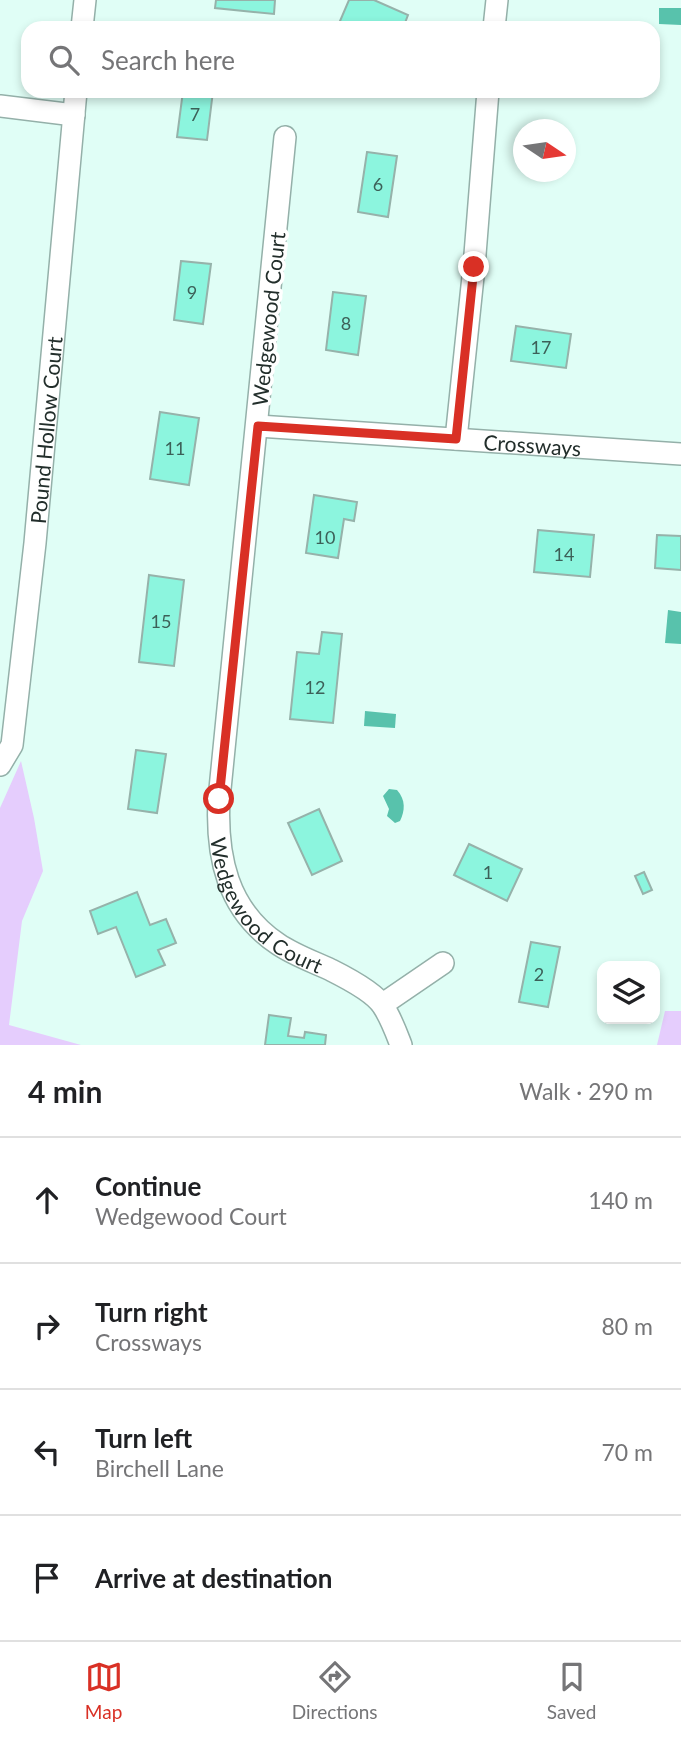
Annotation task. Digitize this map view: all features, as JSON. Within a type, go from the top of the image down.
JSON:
[{"type":"street","points":[[83,21],[85,0]]},
{"type":"street","points":[[496,21],[497,0]]},
{"type":"street","name":"Pound Hollow Court","points":[[0,765],[12,745],[37,517],[75,98]]},
{"type":"street","points":[[456,439],[474,267],[487,98]]},
{"type":"street","points":[[0,106],[74,115]]},
{"type":"street","name":"Wedgewood Court","points":[[285,137],[219,799],[219,851],[238,902],[258,929],[279,945],[347,978],[383,1004]]},
{"type":"street","name":"Crossways","points":[[258,426],[681,454]]},
{"type":"street","points":[[401,1045],[383,1004],[443,963]]},
{"type":"shaded area","points":[[659,8],[681,8],[681,25],[660,24]]},
{"type":"shaded area","points":[[668,610],[681,612],[681,644],[665,643]]},
{"type":"shaded area","points":[[365,711],[396,714],[395,728],[364,726]]},
{"type":"shaded area","points":[[21,761],[43,871],[22,921],[9,1025],[81,1045],[0,1045],[0,808]]},
{"type":"shaded area","points":[[389,789],[397,790],[403,802],[402,817],[395,823],[387,816],[389,809],[383,796]]},
{"type":"shaded area","points":[[665,1011],[681,1011],[681,1045],[657,1045]]},
{"type":"building","points":[[216,0],[275,0],[274,14],[215,8]]},
{"type":"building","points":[[349,0],[374,0],[408,15],[406,21],[340,21]]},
{"type":"building","points":[[182,98],[212,98],[207,140],[177,137]]},
{"type":"building","points":[[367,152],[397,156],[388,217],[358,212]]},
{"type":"building","points":[[181,261],[211,264],[203,324],[174,320]]},
{"type":"building","points":[[333,292],[366,296],[358,355],[326,350]]},
{"type":"building","points":[[516,326],[571,334],[566,368],[511,361]]},
{"type":"building","points":[[160,412],[199,418],[189,485],[150,479]]},
{"type":"building","points":[[314,495],[357,502],[354,521],[344,519],[338,558],[306,553]]},
{"type":"building","points":[[538,530],[594,535],[590,577],[534,572]]},
{"type":"building","points":[[657,535],[681,536],[681,570],[655,568]]},
{"type":"building","points":[[149,575],[184,580],[174,666],[139,662]]},
{"type":"building","points":[[322,632],[342,634],[333,723],[290,719],[297,652],[319,654]]},
{"type":"building","points":[[136,750],[166,754],[157,813],[128,809]]},
{"type":"building","points":[[319,809],[342,861],[312,875],[288,823]]},
{"type":"building","points":[[469,844],[522,869],[507,901],[454,875]]},
{"type":"building","points":[[644,872],[652,890],[643,894],[635,876]]},
{"type":"building","points":[[137,892],[150,925],[166,919],[176,943],[158,950],[165,965],[136,977],[116,927],[98,934],[90,911]]},
{"type":"building","points":[[531,942],[560,947],[548,1007],[519,1002]]},
{"type":"building","points":[[269,1015],[291,1018],[288,1036],[304,1038],[305,1032],[326,1035],[325,1045],[265,1045]]},
{"type":"route","points":[[219,799],[258,426],[456,439],[474,267]]}]
